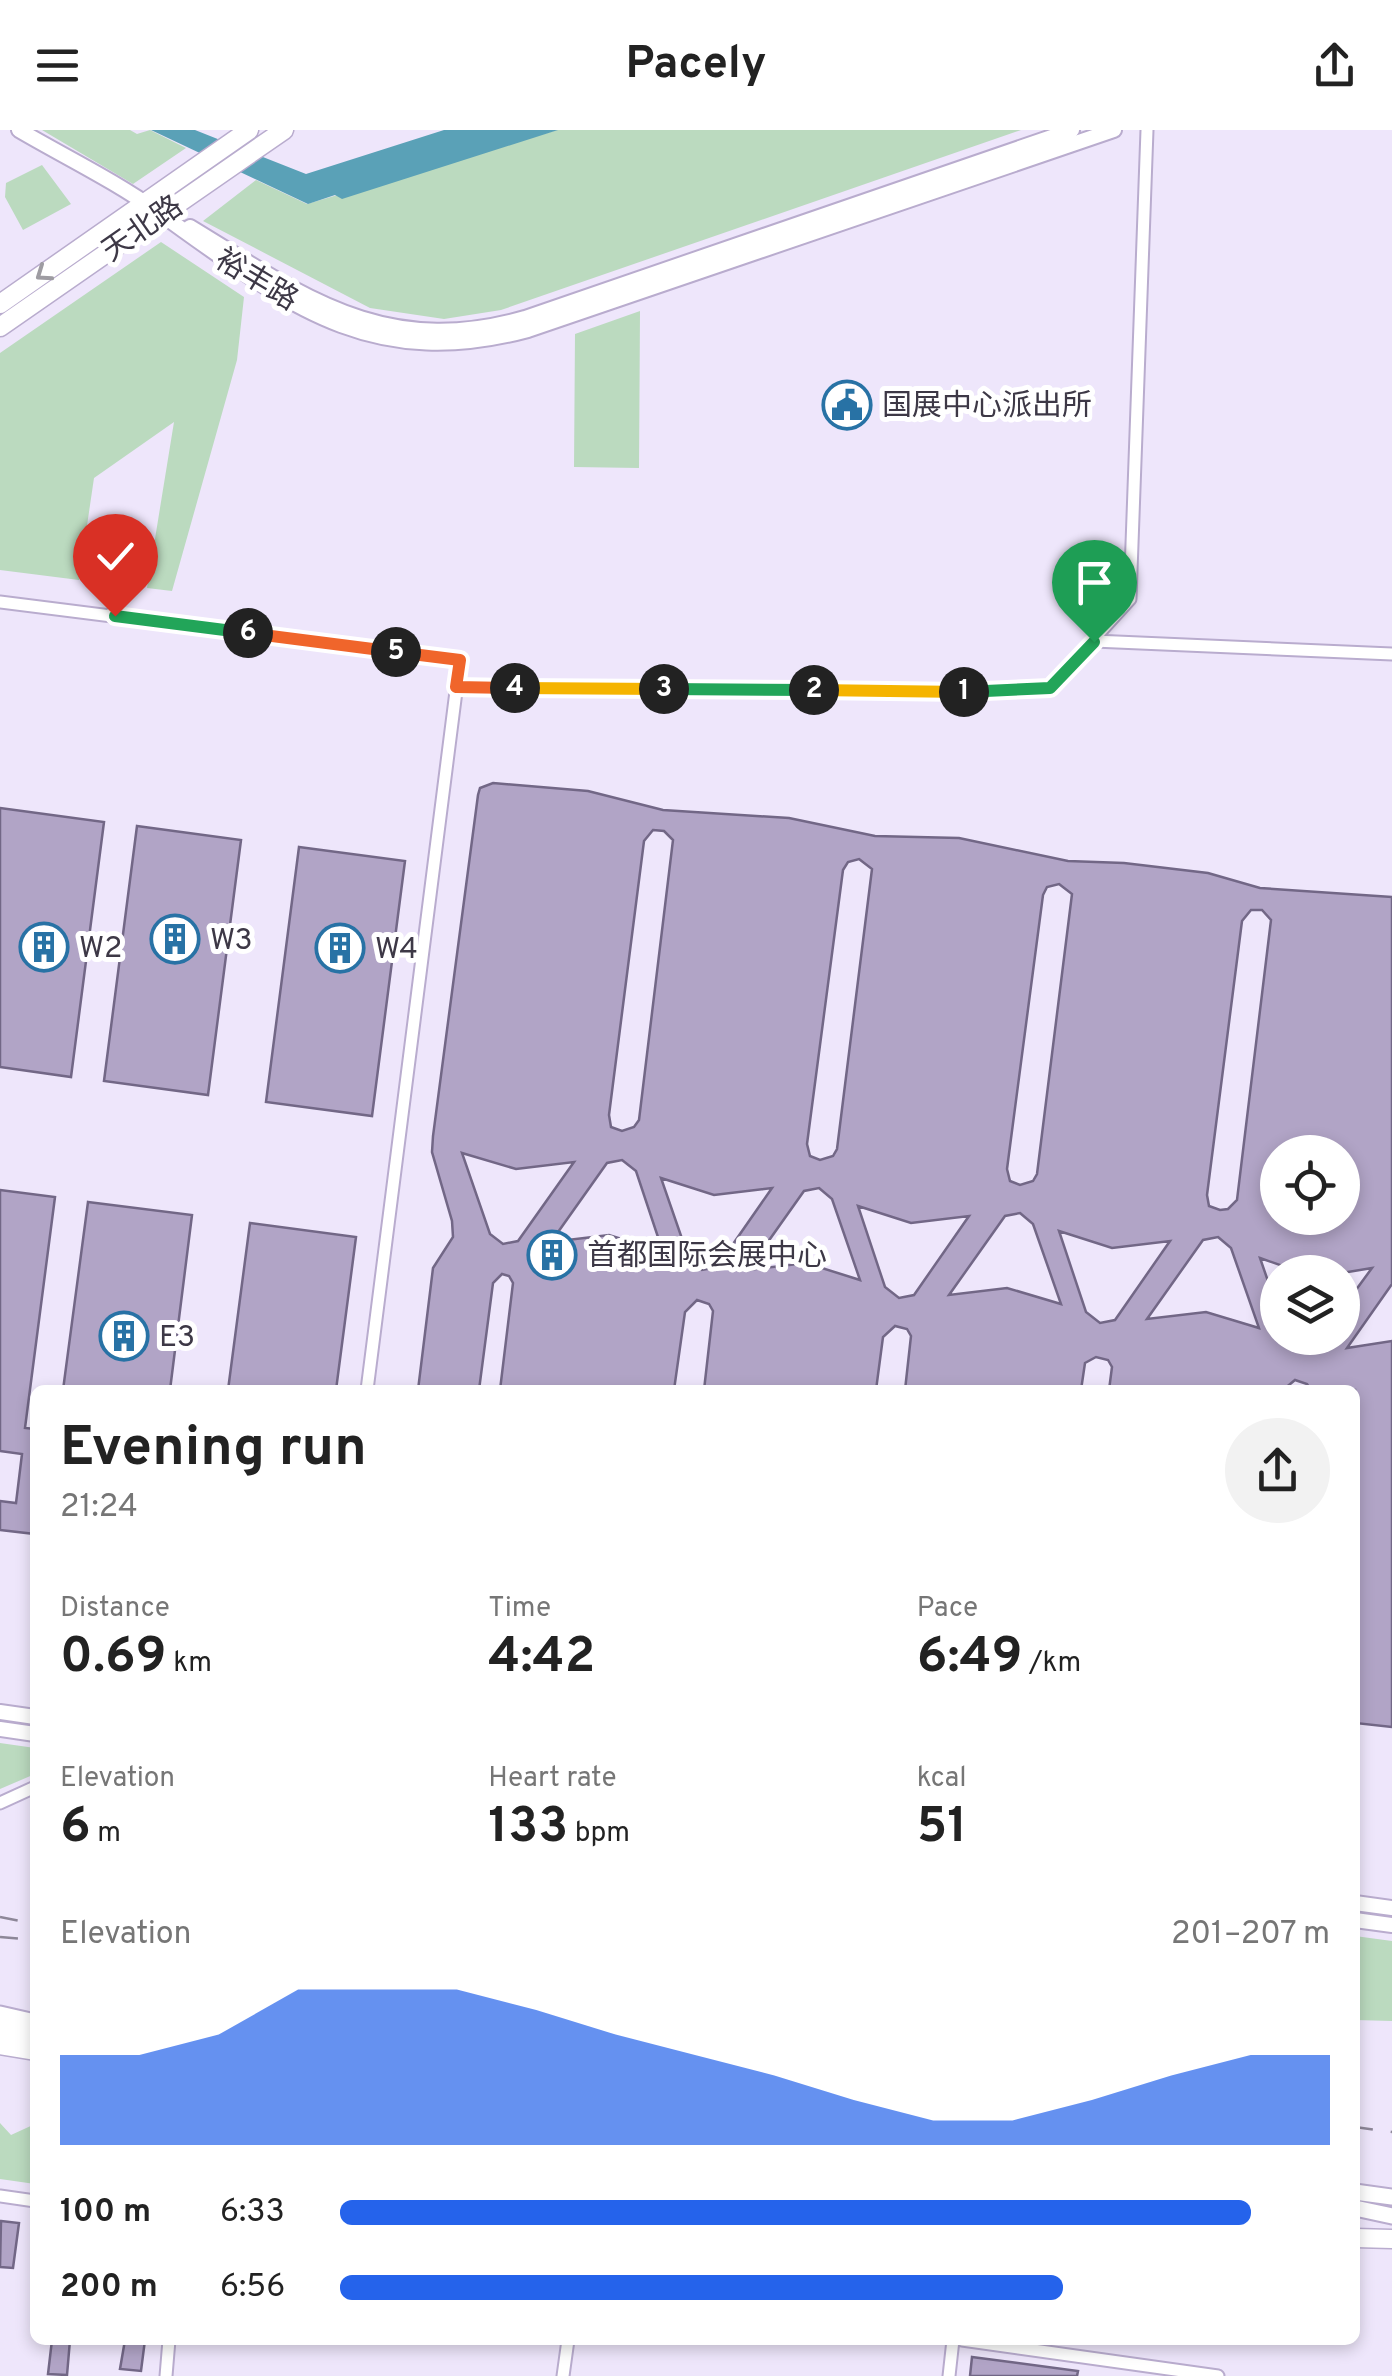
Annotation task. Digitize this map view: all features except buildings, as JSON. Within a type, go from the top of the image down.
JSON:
[{"type":"main road","name":"天北路","points":[[0,328],[284,130]]},
{"type":"main road","name":"天北路","points":[[0,304],[243,134]]},
{"type":"main road","points":[[0,2014],[30,2021]]},
{"type":"main road","points":[[0,2029],[30,2036]]},
{"type":"main road","points":[[0,2047],[30,2052]]},
{"type":"main road","points":[[1360,2193],[1392,2197]]},
{"type":"main road","points":[[1360,2209],[1392,2216]]},
{"type":"main road","points":[[1360,2238],[1392,2239]]},
{"type":"street","points":[[19,130],[162,214]]},
{"type":"street","name":"裕丰路","points":[[162,214],[181,221],[288,286],[364,322],[401,330],[460,332],[525,318],[1072,130]]},
{"type":"street","name":"裕丰路","points":[[162,214],[230,265],[342,325],[398,342],[460,344],[528,330],[1114,130]]},
{"type":"street","points":[[456,687],[1005,692],[1050,688],[1130,599],[1147,130]]},
{"type":"street","points":[[0,602],[460,660],[368,1385]]},
{"type":"street","points":[[1094,642],[1392,654]]},
{"type":"street","points":[[0,1712],[30,1716]]},
{"type":"street","points":[[0,1729],[30,1733]]},
{"type":"street","points":[[0,1802],[30,1789]]},
{"type":"street","points":[[1360,1904],[1392,1908]]},
{"type":"street","points":[[1360,1921],[1392,1925]]},
{"type":"street","points":[[0,2196],[30,2200]]},
{"type":"street","points":[[166,2376],[169,2345]]},
{"type":"street","points":[[563,2376],[567,2345]]},
{"type":"street","points":[[948,2376],[952,2345]]},
{"type":"street","points":[[998,2345],[1218,2376]]},
{"type":"green space","points":[[42,130],[130,130],[137,134],[150,130],[186,148],[133,184]]},
{"type":"green space","points":[[557,130],[1021,130],[501,310],[444,319],[370,308],[203,221],[256,180],[307,204]]},
{"type":"green space","points":[[42,165],[71,204],[23,230],[5,197],[6,183]]},
{"type":"green space","points":[[161,242],[244,297],[237,360],[172,591],[147,588],[174,422],[94,478],[79,580],[0,570],[0,353]]},
{"type":"green space","points":[[640,311],[639,468],[574,467],[575,334]]},
{"type":"green space","points":[[0,1743],[30,1747],[30,1776],[0,1789]]},
{"type":"green space","points":[[1360,1937],[1392,1941],[1392,2021],[1360,2020]]},
{"type":"green space","points":[[0,2123],[11,2135],[30,2126],[30,2183],[0,2179]]},
{"type":"water","points":[[151,130],[195,130],[306,174],[444,130],[558,130],[342,199],[335,195],[308,204]]},
{"type":"railway","points":[[0,1917],[30,1923]]},
{"type":"railway","points":[[0,1937],[30,1940]]},
{"type":"railway","points":[[1360,2128],[1392,2132]]},
{"type":"place","name":"国展中心派出所","points":[[847,405]]},
{"type":"place","name":"W3","points":[[175,939]]},
{"type":"place","name":"W2","points":[[44,947]]},
{"type":"place","name":"W4","points":[[340,948]]},
{"type":"place","name":"首都国际会展中心","points":[[552,1255]]},
{"type":"place","name":"E3","points":[[124,1336]]},
{"type":"route","points":[[115,616],[460,660],[456,687],[1005,692],[1050,688],[1094,642]]}]
